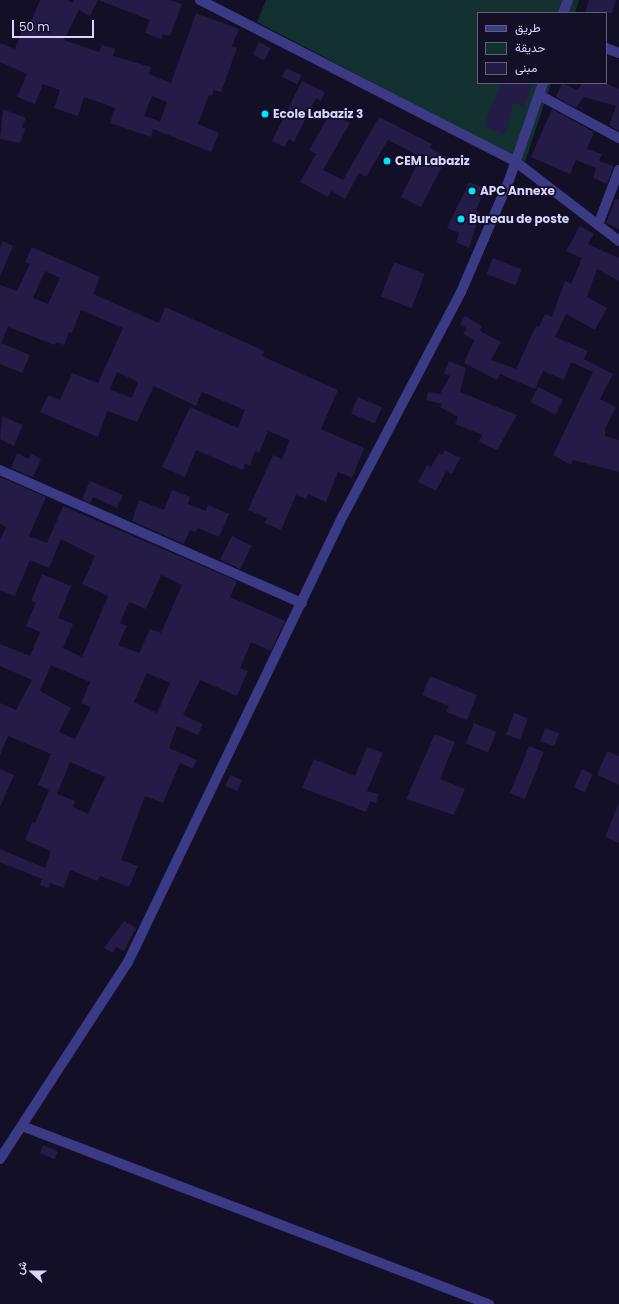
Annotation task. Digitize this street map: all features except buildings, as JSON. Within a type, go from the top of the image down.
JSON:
[{"type":"street","points":[[200,0],[516,162],[619,241]]},
{"type":"street","points":[[563,12],[568,0]]},
{"type":"street","points":[[607,48],[619,53]]},
{"type":"street","points":[[0,1159],[128,962],[344,514],[460,292],[516,162],[543,84]]},
{"type":"street","points":[[539,95],[619,138]]},
{"type":"street","points":[[598,225],[619,170]]},
{"type":"street","points":[[0,470],[302,603]]},
{"type":"street","points":[[22,1126],[489,1304]]},
{"type":"green space","points":[[266,0],[579,0],[575,12],[477,12],[477,84],[551,84],[525,162],[257,22]]},
{"type":"place","name":"Ecole Labaziz 3","points":[[265,114]]},
{"type":"place","name":"CEM Labaziz","points":[[387,161]]},
{"type":"place","name":"APC Annexe","points":[[472,191]]},
{"type":"place","name":"Bureau de poste","points":[[461,219]]}]
